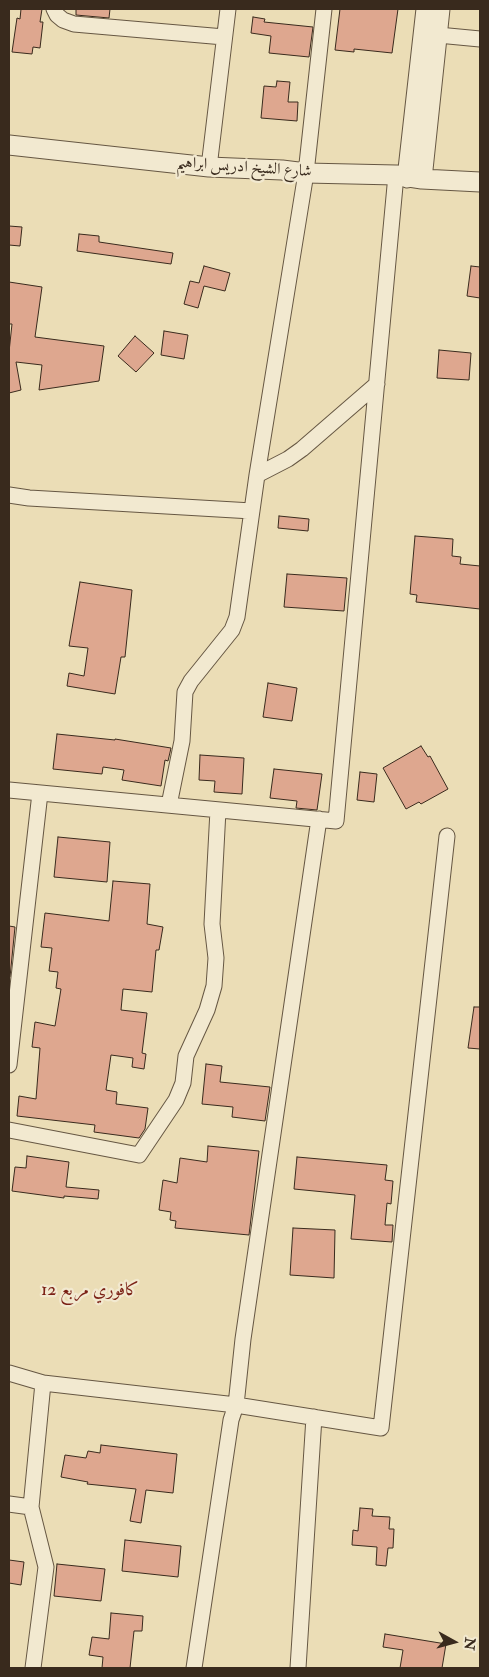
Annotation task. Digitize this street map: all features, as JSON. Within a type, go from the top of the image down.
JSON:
[{"type":"street","points":[[54,9],[63,20],[74,24],[224,37]]},
{"type":"street","points":[[209,167],[228,9]]},
{"type":"street","points":[[169,805],[182,741],[185,692],[191,681],[232,630],[237,617],[257,475],[306,173],[324,9]]},
{"type":"street","points":[[409,177],[426,9]]},
{"type":"street","points":[[9,790],[336,821],[377,384],[409,177],[438,35],[440,9]]},
{"type":"street","points":[[438,35],[480,39]]},
{"type":"street","name":"شارع الشيخ ادريس ابراهيم","points":[[9,145],[209,167],[480,182]]},
{"type":"street","points":[[257,475],[288,459],[302,449],[377,384]]},
{"type":"street","points":[[9,495],[252,511]]},
{"type":"street","points":[[9,1065],[40,793]]},
{"type":"street","points":[[9,1130],[139,1155],[176,1100],[183,1083],[186,1056],[207,1010],[214,986],[216,958],[212,924],[218,810]]},
{"type":"street","points":[[194,1668],[231,1420],[236,1405],[243,1339],[319,819]]},
{"type":"street","points":[[9,1373],[44,1383],[236,1405],[381,1428],[447,836]]},
{"type":"street","points":[[33,1668],[46,1566],[31,1507],[44,1383]]},
{"type":"street","points":[[298,1668],[314,1417]]},
{"type":"street","points":[[9,1504],[31,1507]]},
{"type":"building","points":[[21,9],[42,9],[40,22],[43,22],[40,48],[33,47],[32,54],[12,52],[17,18],[20,19]]},
{"type":"building","points":[[76,9],[110,9],[109,18],[76,15]]},
{"type":"building","points":[[340,9],[398,9],[392,53],[354,49],[354,52],[335,50]]},
{"type":"building","points":[[253,17],[265,19],[264,22],[313,27],[309,57],[269,53],[271,36],[251,33]]},
{"type":"building","points":[[277,81],[290,82],[288,102],[298,102],[297,121],[261,118],[264,86],[276,87]]},
{"type":"building","points":[[9,226],[22,227],[20,246],[9,245]]},
{"type":"building","points":[[79,234],[99,236],[99,242],[173,253],[171,264],[77,251]]},
{"type":"building","points":[[204,266],[230,273],[225,291],[204,286],[198,308],[184,304],[190,281],[199,283]]},
{"type":"building","points":[[471,266],[480,267],[480,298],[467,296]]},
{"type":"building","points":[[9,282],[42,287],[35,337],[104,346],[99,381],[39,390],[42,365],[16,362],[21,390],[9,393],[9,352],[12,324],[9,324]]},
{"type":"building","points":[[164,331],[188,335],[184,359],[161,355]]},
{"type":"building","points":[[135,336],[154,353],[136,372],[118,356]]},
{"type":"building","points":[[439,350],[471,353],[469,380],[437,378]]},
{"type":"building","points":[[279,516],[309,519],[308,531],[278,528]]},
{"type":"building","points":[[415,536],[453,539],[452,556],[461,557],[460,564],[480,566],[480,609],[416,602],[417,595],[410,594]]},
{"type":"building","points":[[287,574],[347,578],[344,611],[284,607]]},
{"type":"building","points":[[80,582],[132,590],[125,657],[121,657],[115,694],[67,686],[69,673],[84,676],[88,648],[69,646]]},
{"type":"building","points":[[268,683],[297,688],[292,721],[263,717]]},
{"type":"building","points":[[57,734],[115,739],[171,748],[168,761],[165,760],[161,786],[122,780],[124,770],[103,767],[102,774],[53,769]]},
{"type":"building","points":[[421,746],[428,757],[430,756],[448,789],[421,804],[419,802],[406,809],[383,768]]},
{"type":"building","points":[[200,755],[244,758],[242,794],[214,792],[215,781],[199,780]]},
{"type":"building","points":[[274,769],[322,774],[317,810],[296,808],[297,801],[270,798]]},
{"type":"building","points":[[360,772],[377,774],[374,802],[357,800]]},
{"type":"building","points":[[58,837],[110,842],[107,882],[54,877]]},
{"type":"building","points":[[113,881],[150,884],[147,924],[163,927],[159,950],[156,950],[152,992],[123,989],[121,1010],[147,1013],[142,1053],[146,1054],[144,1069],[132,1067],[133,1058],[111,1055],[106,1090],[117,1092],[116,1104],[148,1108],[145,1129],[139,1138],[94,1132],[95,1125],[17,1116],[19,1096],[36,1099],[40,1048],[32,1047],[35,1022],[55,1026],[61,989],[56,988],[58,972],[49,971],[52,948],[41,947],[45,913],[109,921]]},
{"type":"building","points":[[9,926],[15,927],[10,977],[9,977]]},
{"type":"building","points":[[474,1007],[480,1007],[480,1049],[468,1048]]},
{"type":"building","points":[[206,1064],[222,1066],[220,1082],[270,1087],[265,1121],[232,1117],[233,1107],[202,1104]]},
{"type":"building","points":[[208,1146],[259,1151],[249,1235],[175,1228],[176,1221],[170,1220],[171,1212],[159,1210],[163,1180],[177,1183],[180,1158],[207,1162]]},
{"type":"building","points":[[27,1156],[69,1162],[66,1187],[99,1190],[98,1199],[64,1196],[64,1198],[12,1191],[15,1167],[26,1168]]},
{"type":"building","points":[[297,1157],[387,1165],[385,1180],[393,1181],[391,1204],[387,1203],[385,1225],[393,1225],[392,1242],[351,1239],[355,1195],[294,1189]]},
{"type":"building","points":[[293,1228],[335,1230],[334,1278],[290,1275]]},
{"type":"building","points":[[101,1445],[177,1454],[173,1493],[146,1490],[141,1523],[130,1521],[136,1489],[87,1484],[88,1482],[61,1477],[65,1455],[86,1458],[88,1451],[100,1453]]},
{"type":"building","points":[[360,1508],[373,1509],[372,1516],[390,1517],[389,1529],[394,1529],[393,1548],[388,1548],[386,1566],[376,1565],[377,1547],[352,1545],[353,1530],[358,1531]]},
{"type":"building","points":[[125,1540],[181,1546],[178,1577],[122,1571]]},
{"type":"building","points":[[9,1560],[24,1562],[21,1585],[9,1583]]},
{"type":"building","points":[[57,1564],[105,1569],[101,1601],[54,1596]]},
{"type":"building","points":[[111,1613],[143,1616],[142,1631],[134,1631],[130,1668],[102,1668],[103,1657],[89,1655],[92,1637],[109,1639]]},
{"type":"building","points":[[385,1634],[446,1644],[442,1668],[400,1668],[403,1650],[383,1647]]},
{"type":"district","name":"كافوري مربع 12","points":[[90,1291]]}]
